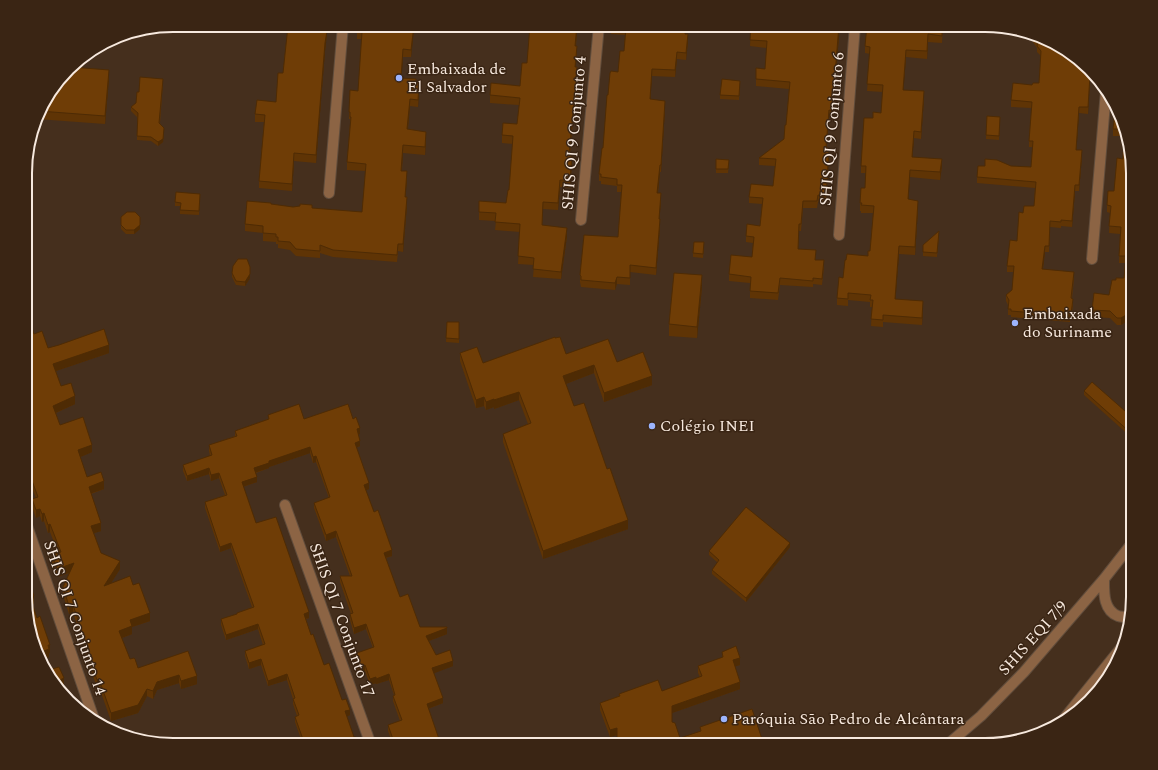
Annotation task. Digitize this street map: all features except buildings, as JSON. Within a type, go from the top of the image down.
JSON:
[{"type":"street","points":[[329,193],[342,32]]},
{"type":"street","name":"SHIS QI 9 Conjunto 4","points":[[582,220],[598,32]]},
{"type":"street","name":"SHIS QI 9 Conjunto 6","points":[[839,235],[854,32]]},
{"type":"street","points":[[1092,259],[1105,100]]},
{"type":"street","name":"SHIS QI 7 Conjunto 17","points":[[285,505],[368,738]]},
{"type":"street","name":"SHIS QI 7 Conjunto 14","points":[[32,540],[91,712]]},
{"type":"street","name":"SHIS EQI 7/9","points":[[955,738],[981,716],[1024,672],[1104,579],[1126,551]]},
{"type":"street","points":[[1104,579],[1104,597],[1107,605],[1112,612],[1118,616],[1125,617]]},
{"type":"street","points":[[1074,707],[1109,663]]},
{"type":"place","name":"Embaixada de El Salvador","points":[[399,78]]},
{"type":"place","name":"Embaixada do Suriname","points":[[1015,323]]},
{"type":"place","name":"Colégio INEI","points":[[652,426]]},
{"type":"place","name":"Paróquia São Pedro de Alcântara","points":[[724,719]]}]
